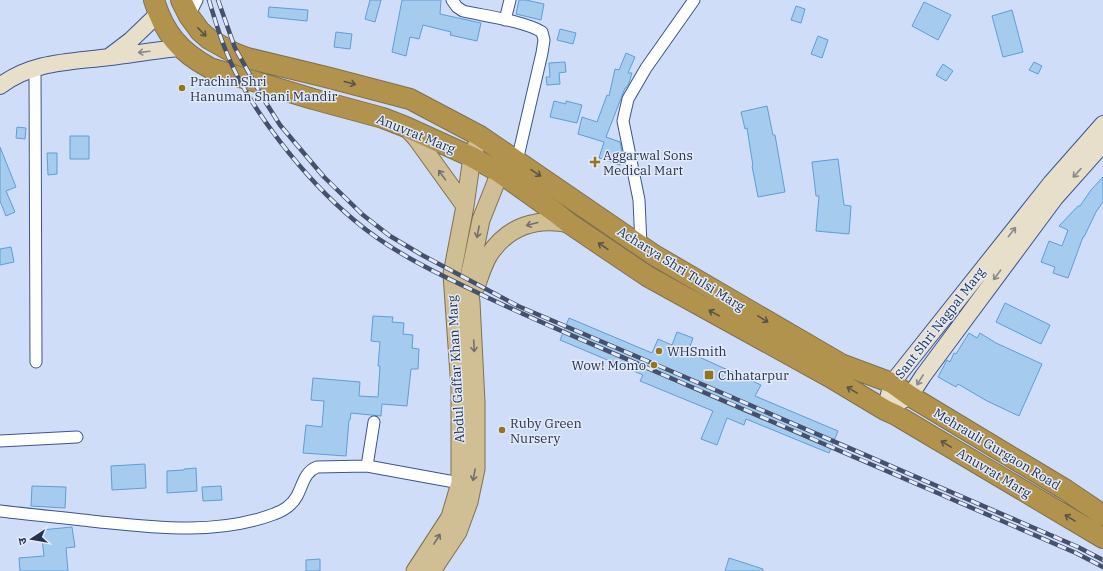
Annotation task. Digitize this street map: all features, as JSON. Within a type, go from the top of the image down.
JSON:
[{"type":"highway","name":"Anuvrat Marg","points":[[189,5],[200,31],[209,39],[234,53],[247,58],[410,99],[480,136]]},
{"type":"highway","name":"Anuvrat Marg","points":[[156,7],[163,23],[180,48],[196,61],[210,68],[383,118],[472,157],[499,172]]},
{"type":"highway","name":"Acharya Shri Tulsi Marg","points":[[480,136],[641,246],[681,270],[841,364],[892,383]]},
{"type":"highway","name":"Acharya Shri Tulsi Marg","points":[[499,172],[570,224],[647,276],[830,377],[885,410]]},
{"type":"highway","name":"Mehrauli Gurgaon Road","points":[[892,383],[910,396],[1066,490],[1103,515]]},
{"type":"highway","name":"Anuvrat Marg","points":[[885,410],[896,415],[1103,538]]},
{"type":"main road","points":[[109,57],[131,40],[156,7]]},
{"type":"main road","points":[[0,86],[20,74],[65,61],[180,48]]},
{"type":"main road","name":"Sant Shri Nagpal Marg","points":[[885,410],[892,383],[1051,183],[1103,124]]},
{"type":"main road","points":[[406,127],[416,138],[465,206]]},
{"type":"main road","name":"Abdul Gaffar Khan Marg","points":[[415,571],[450,517],[460,483],[460,389],[452,274],[465,206],[472,157],[480,136]]},
{"type":"main road","name":"Sant Shri Nagpal Marg","points":[[885,410],[910,396],[923,376],[1055,198],[1103,144]]},
{"type":"main road","name":"Abdul Gaffar Khan Marg","points":[[432,571],[458,532],[469,502],[476,469],[476,402],[471,302],[468,282],[481,220],[499,172],[512,157]]},
{"type":"main road","points":[[471,302],[480,274],[488,256],[506,237],[519,228],[539,222],[549,221],[570,224]]},
{"type":"street","points":[[452,0],[457,7],[463,11],[536,28],[542,32],[544,40],[542,53],[512,157]]},
{"type":"street","points":[[505,20],[510,0]]},
{"type":"street","points":[[641,246],[639,200],[623,121],[628,99],[646,68],[694,0]]},
{"type":"street","points":[[35,69],[36,362]]},
{"type":"street","points":[[367,466],[374,422]]},
{"type":"street","points":[[0,441],[78,436]]},
{"type":"street","points":[[0,511],[138,526],[195,528],[220,527],[257,519],[282,510],[297,497],[311,469],[325,466],[367,466],[460,483]]},
{"type":"building","points":[[370,0],[381,0],[375,22],[365,19]]},
{"type":"building","points":[[402,0],[441,0],[440,14],[481,23],[477,41],[450,35],[451,32],[423,25],[419,39],[410,37],[406,56],[392,52]]},
{"type":"building","points":[[519,0],[544,4],[541,20],[516,14]]},
{"type":"building","points":[[924,2],[951,15],[938,40],[912,26]]},
{"type":"building","points":[[796,6],[805,9],[801,23],[791,20]]},
{"type":"building","points":[[269,7],[308,10],[307,21],[268,17]]},
{"type":"building","points":[[1012,10],[1023,52],[1003,57],[992,16]]},
{"type":"building","points":[[560,29],[576,33],[573,44],[557,40]]},
{"type":"building","points":[[336,32],[352,34],[350,49],[334,47]]},
{"type":"building","points":[[818,36],[828,40],[822,58],[811,54]]},
{"type":"building","points":[[626,53],[635,57],[628,73],[632,73],[606,137],[620,142],[623,156],[620,165],[599,158],[604,142],[578,134],[582,117],[597,122],[607,95],[609,96],[615,69],[619,70]]},
{"type":"building","points":[[565,62],[566,72],[559,73],[560,84],[547,85],[546,77],[550,77],[549,63]]},
{"type":"building","points":[[1034,62],[1042,66],[1038,74],[1029,70]]},
{"type":"building","points":[[943,64],[953,71],[946,81],[936,75]]},
{"type":"building","points":[[554,101],[566,104],[566,101],[582,105],[577,123],[550,117]]},
{"type":"building","points":[[767,106],[773,135],[775,135],[785,192],[758,197],[747,128],[745,129],[741,112]]},
{"type":"building","points":[[17,127],[26,128],[25,139],[16,138]]},
{"type":"building","points":[[70,136],[89,136],[89,159],[70,159]]},
{"type":"building","points":[[0,147],[16,187],[6,191],[15,212],[6,216],[0,201]]},
{"type":"building","points":[[47,153],[57,153],[57,174],[48,175]]},
{"type":"building","points":[[838,159],[844,205],[851,206],[849,234],[816,231],[819,196],[816,196],[812,162]]},
{"type":"building","points":[[1103,177],[1103,202],[1083,237],[1068,278],[1053,273],[1055,267],[1041,262],[1049,241],[1062,246],[1068,230],[1059,226],[1078,206],[1080,206],[1091,190]]},
{"type":"building","points":[[11,247],[14,262],[0,265],[0,249]]},
{"type":"building","points":[[1005,303],[1050,325],[1041,344],[996,322]]},
{"type":"building","points":[[373,316],[393,317],[392,322],[404,323],[403,334],[413,335],[412,348],[419,349],[418,369],[411,369],[407,406],[382,404],[381,416],[351,413],[346,456],[303,453],[306,425],[322,427],[324,401],[311,400],[313,378],[360,382],[359,396],[378,397],[380,342],[371,341]]},
{"type":"building","points":[[569,318],[652,353],[658,339],[672,345],[677,332],[693,338],[688,352],[761,385],[755,396],[838,431],[829,453],[746,419],[744,425],[727,418],[717,445],[701,439],[713,411],[640,381],[643,375],[560,340]]},
{"type":"building","points":[[969,333],[977,338],[980,333],[996,343],[1042,364],[1019,416],[987,401],[958,384],[956,387],[938,377],[947,360],[950,362],[954,353],[956,354]]},
{"type":"building","points":[[145,464],[146,488],[112,490],[111,466]]},
{"type":"building","points":[[196,468],[197,491],[167,493],[167,471]]},
{"type":"building","points":[[32,486],[66,487],[65,508],[31,506]]},
{"type":"building","points":[[221,486],[222,500],[203,501],[202,487]]},
{"type":"building","points":[[72,527],[75,547],[66,548],[68,571],[20,571],[19,558],[44,556],[41,530]]},
{"type":"building","points":[[729,558],[763,569],[763,571],[725,571]]},
{"type":"building","points":[[320,559],[320,571],[306,571],[306,560]]},
{"type":"railway","points":[[209,0],[221,38],[236,73],[249,96],[280,142],[298,164],[336,204],[354,220],[394,249],[438,273],[539,321],[1076,553],[1103,567]]},
{"type":"railway","points":[[218,0],[235,48],[280,125],[324,177],[363,215],[390,236],[422,255],[518,306],[1078,547],[1103,560]]},
{"type":"place","name":"Prachin Shri Hanuman Shani Mandir","points":[[182,88]]},
{"type":"place","name":"Aggarwal Sons Medical Mart","points":[[595,162]]},
{"type":"place","name":"WHSmith","points":[[659,351]]},
{"type":"place","name":"Wow! Momo","points":[[654,365]]},
{"type":"place","name":"Chhatarpur","points":[[709,375]]},
{"type":"place","name":"Ruby Green Nursery","points":[[502,430]]}]
